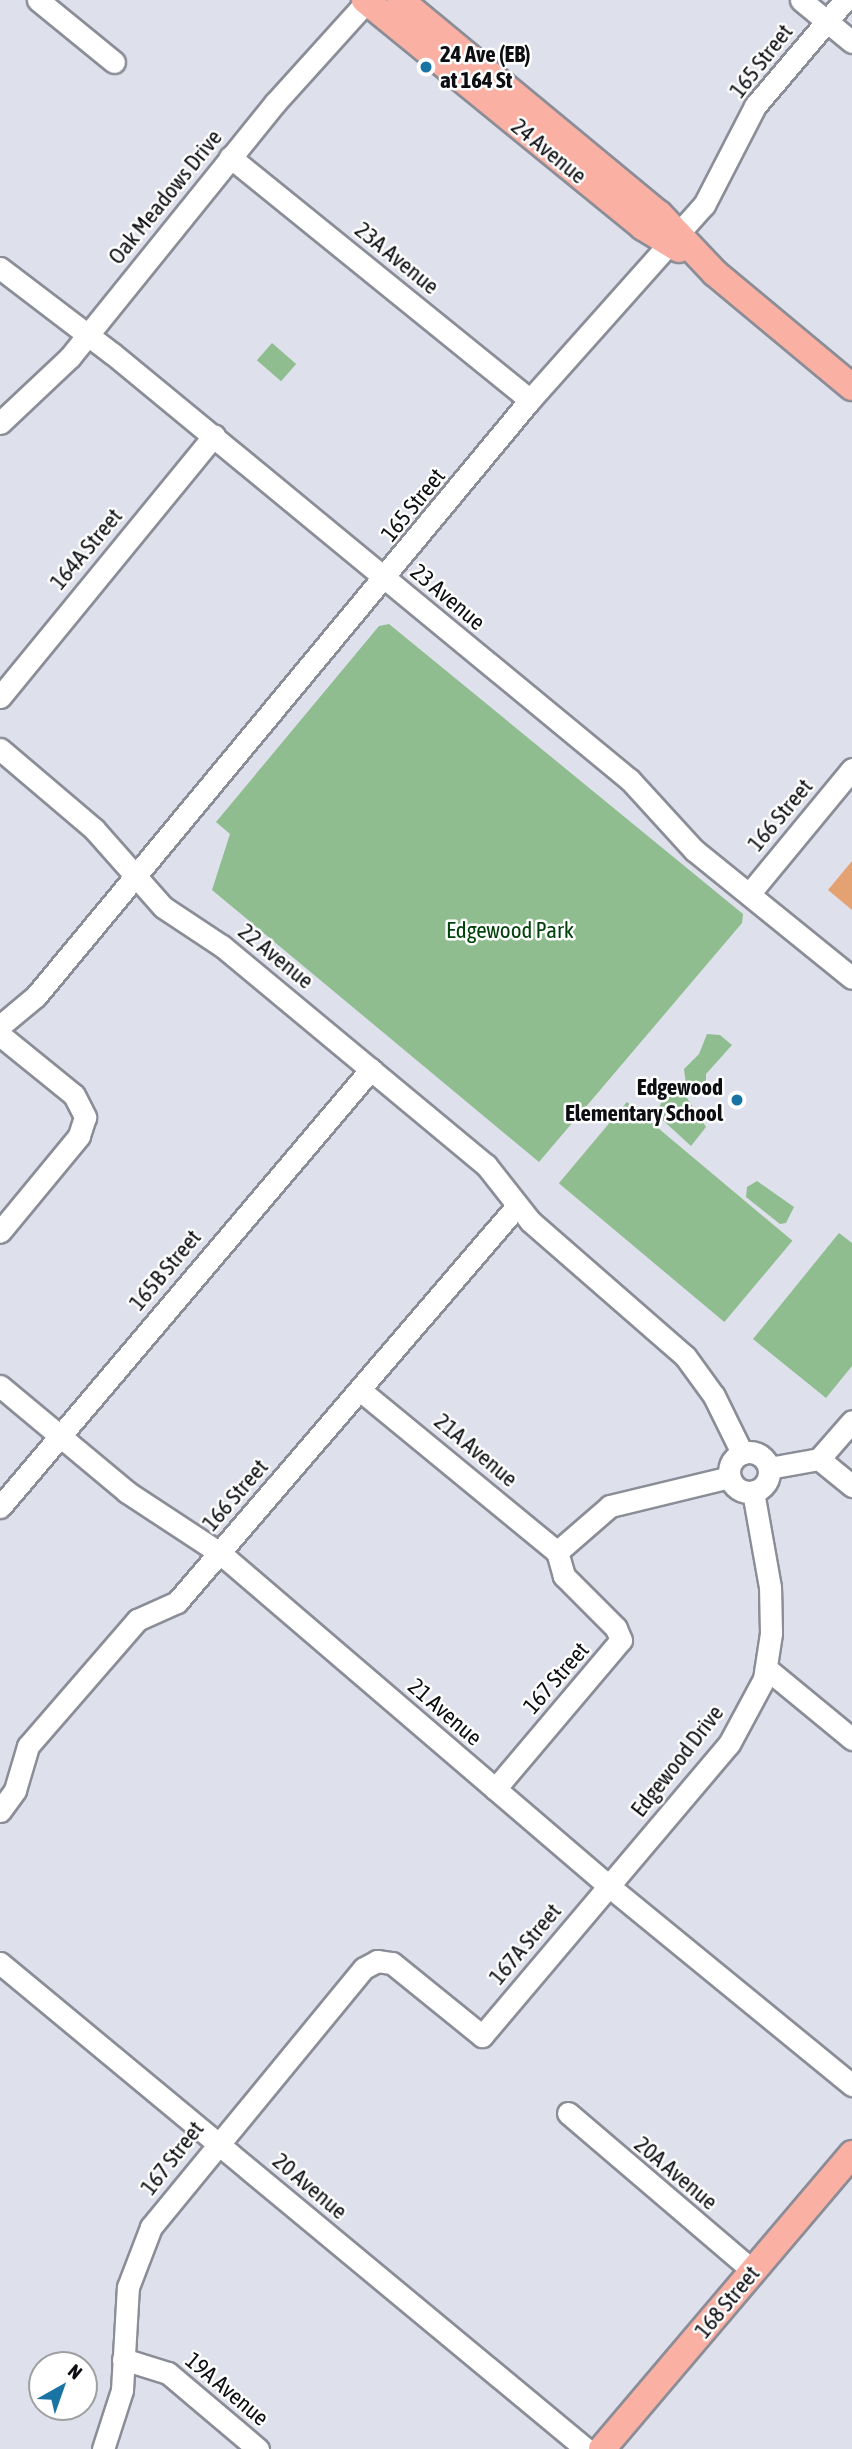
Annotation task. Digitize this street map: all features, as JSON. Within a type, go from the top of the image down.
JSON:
[{"type":"main road","name":"24 Avenue","points":[[400,0],[673,238],[852,387]]},
{"type":"main road","name":"24 Avenue","points":[[367,1],[673,238]]},
{"type":"main road","name":"168 Street","points":[[602,2449],[852,2154]]},
{"type":"street","points":[[38,0],[114,62]]},
{"type":"street","points":[[801,0],[852,42]]},
{"type":"street","name":"165 Street","points":[[0,1027],[36,996],[386,579],[530,400],[708,200],[755,106],[845,0]]},
{"type":"street","name":"Oak Meadows Drive","points":[[0,423],[30,398],[88,335],[230,157],[367,1]]},
{"type":"street","name":"23A Avenue","points":[[230,157],[530,400]]},
{"type":"street","name":"23 Avenue","points":[[0,268],[214,436],[646,794],[694,850],[852,978]]},
{"type":"street","name":"164A Street","points":[[0,697],[214,436]]},
{"type":"street","name":"22 Avenue","points":[[0,750],[94,829],[134,880],[486,1164],[516,1206]]},
{"type":"street","name":"166 Street","points":[[749,894],[852,769]]},
{"type":"street","points":[[0,1035],[74,1095],[85,1117],[79,1136],[0,1232]]},
{"type":"street","name":"165B Street","points":[[0,1507],[370,1069]]},
{"type":"street","points":[[516,1206],[685,1356],[714,1396],[742,1453]]},
{"type":"street","name":"166 Street","points":[[0,1811],[15,1790],[28,1746],[137,1620],[177,1602],[516,1206]]},
{"type":"street","name":"21 Avenue","points":[[0,1386],[174,1528],[220,1553],[610,1887],[852,2085]]},
{"type":"street","name":"21A Avenue","points":[[360,1390],[557,1552]]},
{"type":"street","points":[[769,1468],[819,1459],[852,1421]]},
{"type":"street","points":[[742,1453],[756,1453],[769,1468],[767,1481],[753,1492],[741,1490],[730,1477],[730,1465],[742,1453]]},
{"type":"street","points":[[819,1459],[852,1486]]},
{"type":"street","points":[[557,1552],[610,1506],[730,1477]]},
{"type":"street","name":"Edgewood Drive","points":[[610,1887],[729,1744],[766,1668],[770,1587],[753,1492]]},
{"type":"street","name":"167 Street","points":[[495,1789],[621,1640],[616,1628],[564,1576],[557,1552]]},
{"type":"street","points":[[766,1668],[852,1739]]},
{"type":"street","name":"167A Street","points":[[392,1962],[482,2036],[610,1887]]},
{"type":"street","name":"167 Street","points":[[103,2449],[118,2408],[124,2310],[139,2249],[217,2143],[364,1968],[377,1961],[392,1962]]},
{"type":"street","name":"20 Avenue","points":[[0,1963],[586,2449]]},
{"type":"street","name":"20A Avenue","points":[[568,2113],[753,2271]]},
{"type":"street","name":"19A Avenue","points":[[123,2359],[168,2373],[258,2449]]},
{"type":"green space","points":[[272,343],[296,364],[281,381],[257,360]]},
{"type":"green space","name":"Edgewood Park","points":[[389,624],[743,914],[742,923],[539,1162],[212,890],[230,834],[216,822],[379,626]]},
{"type":"green space","points":[[707,1034],[720,1035],[732,1045],[706,1074],[706,1088],[695,1098],[687,1092],[684,1069],[699,1054]]},
{"type":"green space","points":[[685,1095],[706,1127],[691,1146],[656,1114],[664,1097]]},
{"type":"green space","points":[[627,1102],[792,1241],[724,1322],[559,1183]]},
{"type":"green space","points":[[757,1181],[794,1207],[786,1223],[780,1224],[746,1197],[747,1187]]},
{"type":"green space","points":[[839,1233],[852,1243],[852,1366],[826,1398],[753,1339]]},
{"type":"building","points":[[852,861],[852,910],[828,890]]},
{"type":"place","name":"24 Ave (EB) at 164 St","points":[[426,67]]},
{"type":"place","name":"Edgewood Elementary School","points":[[737,1100]]}]
